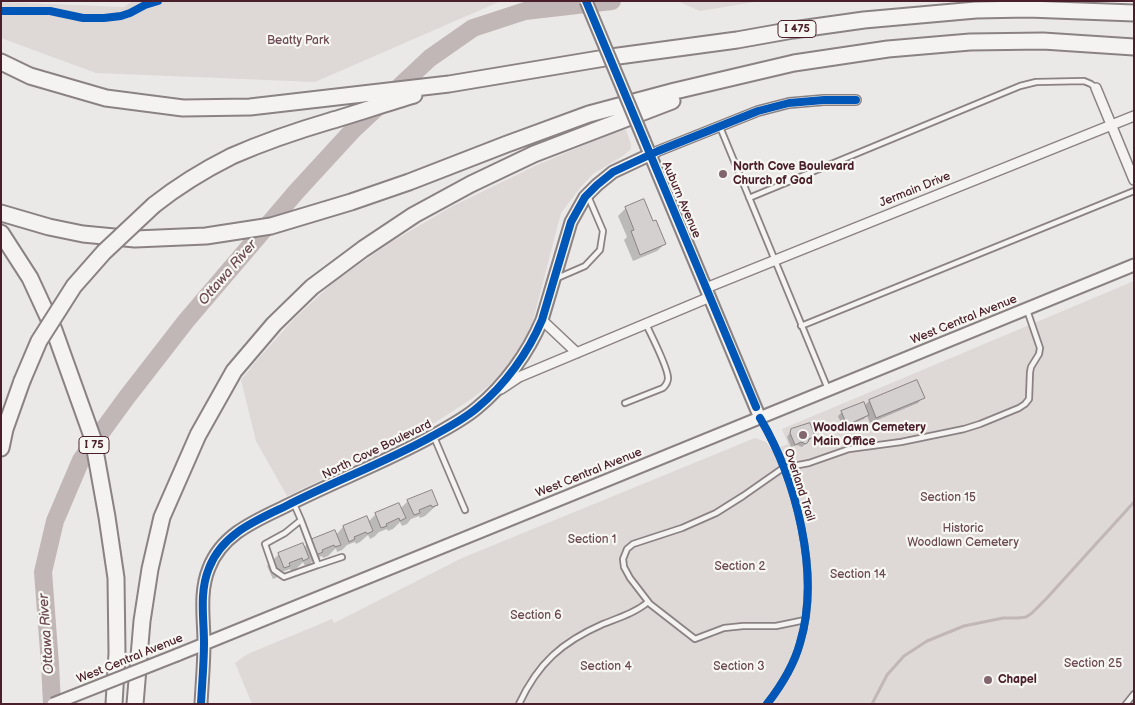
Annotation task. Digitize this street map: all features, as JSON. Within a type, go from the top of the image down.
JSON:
[{"type":"highway","name":"I 475","points":[[456,83],[611,56],[736,40],[864,20],[976,10],[1028,9],[1134,14]]},
{"type":"highway","points":[[1,213],[49,227],[83,234],[135,239],[206,236],[271,226],[409,182],[590,114],[794,63],[888,49],[970,42],[1043,41],[1134,47]]},
{"type":"highway","points":[[1,62],[30,76],[106,98],[183,108],[250,107],[456,83]]},
{"type":"highway","points":[[134,704],[147,586],[162,517],[198,435],[234,371],[274,324],[312,287],[363,249],[414,215],[471,184],[534,154],[748,73]]},
{"type":"highway","points":[[1,448],[5,428],[39,341],[74,286],[104,252],[154,205],[196,175],[266,142],[297,130],[456,83]]},
{"type":"highway","name":"I 75","points":[[1,232],[30,278],[54,330],[93,439],[108,517],[116,578],[117,654],[114,704]]},
{"type":"street","name":"Auburn Avenue","points":[[586,1],[760,418]]},
{"type":"street","points":[[1096,88],[1134,180]]},
{"type":"street","name":"North Cove Boulevard","points":[[201,704],[204,644],[203,594],[209,566],[218,551],[229,538],[241,529],[293,502],[402,453],[476,409],[488,398],[528,350],[542,320],[571,222],[588,194],[597,185],[613,172],[658,151],[758,111],[789,103],[856,100]]},
{"type":"street","name":"Jermain Drive","points":[[488,398],[520,377],[646,324],[774,260],[1134,116]]},
{"type":"street","name":"West Central Avenue","points":[[53,704],[1134,265]]},
{"type":"street","points":[[542,320],[577,353]]},
{"type":"lane","points":[[749,198],[1020,86],[1036,82],[1084,81],[1096,88]]},
{"type":"lane","points":[[720,127],[828,390]]},
{"type":"lane","points":[[802,326],[1134,191]]},
{"type":"lane","points":[[554,279],[585,266],[600,250],[603,231],[588,194]]},
{"type":"lane","points":[[805,620],[776,626],[724,628],[695,639],[648,602],[624,567],[624,556],[629,546],[682,528],[716,513],[783,468],[809,463],[849,449],[908,441],[964,429],[1019,408],[1029,399],[1030,372],[1040,348],[1026,309]]},
{"type":"lane","points":[[625,403],[663,388],[668,380],[665,366],[646,324]]},
{"type":"lane","name":"Overland Trail","points":[[760,418],[768,431],[794,499],[804,542],[807,588],[802,638],[795,658],[767,704]]},
{"type":"lane","points":[[433,436],[465,510]]},
{"type":"lane","points":[[293,502],[318,565]]},
{"type":"lane","points":[[301,520],[286,533],[265,544],[274,570],[284,577],[342,557]]},
{"type":"lane","points":[[519,704],[536,673],[560,649],[584,633],[639,609],[648,602]]},
{"type":"lane","points":[[1126,704],[1134,694]]},
{"type":"green space","name":"Beatty Park","points":[[133,1],[501,1],[315,82],[96,73],[1,38],[1,2],[124,7]]},
{"type":"green space","points":[[677,1],[761,1],[700,11]]},
{"type":"green space","points":[[620,130],[626,130],[631,149],[593,174],[561,213],[531,328],[523,345],[500,377],[470,400],[436,422],[393,446],[287,496],[256,441],[241,380],[295,318],[335,281],[393,241],[451,207],[537,165]]},
{"type":"green space","name":"Historic Woodlawn Cemetery","points":[[1134,281],[1134,704],[252,704],[235,663],[250,653],[332,619],[334,623],[462,558],[755,438],[766,442],[772,450],[788,444],[782,429]]},
{"type":"building","points":[[644,199],[653,221],[656,220],[666,244],[640,255],[631,231],[634,230],[625,207]]},
{"type":"building","points":[[917,380],[925,398],[876,418],[869,400]]},
{"type":"building","points":[[864,402],[869,415],[847,425],[841,411]]},
{"type":"building","name":"Woodlawn Cemetery Main Office","points":[[810,423],[815,436],[809,439],[806,444],[801,442],[795,445],[790,433],[791,429]]},
{"type":"building","points":[[432,490],[438,505],[432,507],[431,505],[419,510],[420,513],[414,515],[407,500]]},
{"type":"building","points":[[399,503],[406,518],[400,521],[399,518],[381,528],[375,513]]},
{"type":"building","points":[[367,516],[373,531],[354,537],[355,539],[349,542],[343,526]]},
{"type":"building","points":[[335,530],[341,545],[335,547],[334,545],[316,555],[310,540]]},
{"type":"building","points":[[303,543],[309,558],[303,561],[302,558],[289,563],[290,566],[284,568],[278,553]]},
{"type":"building","name":"Chapel","points":[[990,676],[992,683],[986,685],[983,678]]},
{"type":"waterway","name":"Ottawa River","points":[[52,704],[43,572],[55,521],[81,460],[186,321],[296,192],[353,130],[430,58],[473,28],[525,11],[612,1]]},
{"type":"waterway","points":[[872,704],[887,675],[904,656],[927,641],[964,626],[1003,618],[1026,617],[1032,613],[1134,502]]},
{"type":"cycle path","points":[[1,11],[50,11],[83,18],[104,18],[121,16],[158,1]]},
{"type":"cycle path","points":[[586,1],[756,407]]},
{"type":"cycle path","points":[[201,704],[204,651],[204,586],[209,568],[222,546],[251,523],[412,447],[466,416],[487,399],[515,368],[530,344],[542,320],[571,222],[585,197],[597,185],[613,172],[658,151],[758,111],[789,103],[856,100]]},
{"type":"cycle path","points":[[760,418],[773,442],[794,498],[806,558],[808,587],[806,616],[800,643],[786,675],[767,704]]},
{"type":"place","name":"North Cove Boulevard Church of God","points":[[723,174]]},
{"type":"place","name":"Woodlawn Cemetery Main Office","points":[[803,435]]},
{"type":"place","name":"Chapel","points":[[988,680]]},
{"type":"park label","name":"Section 15","points":[[948,498]]},
{"type":"park label","name":"Section 1","points":[[592,540]]},
{"type":"park label","name":"Section 2","points":[[740,567]]},
{"type":"park label","name":"Section 14","points":[[858,575]]},
{"type":"park label","name":"Section 6","points":[[536,616]]},
{"type":"park label","name":"Section 25","points":[[1093,664]]},
{"type":"park label","name":"Section 4","points":[[606,667]]},
{"type":"park label","name":"Section 3","points":[[739,667]]}]
